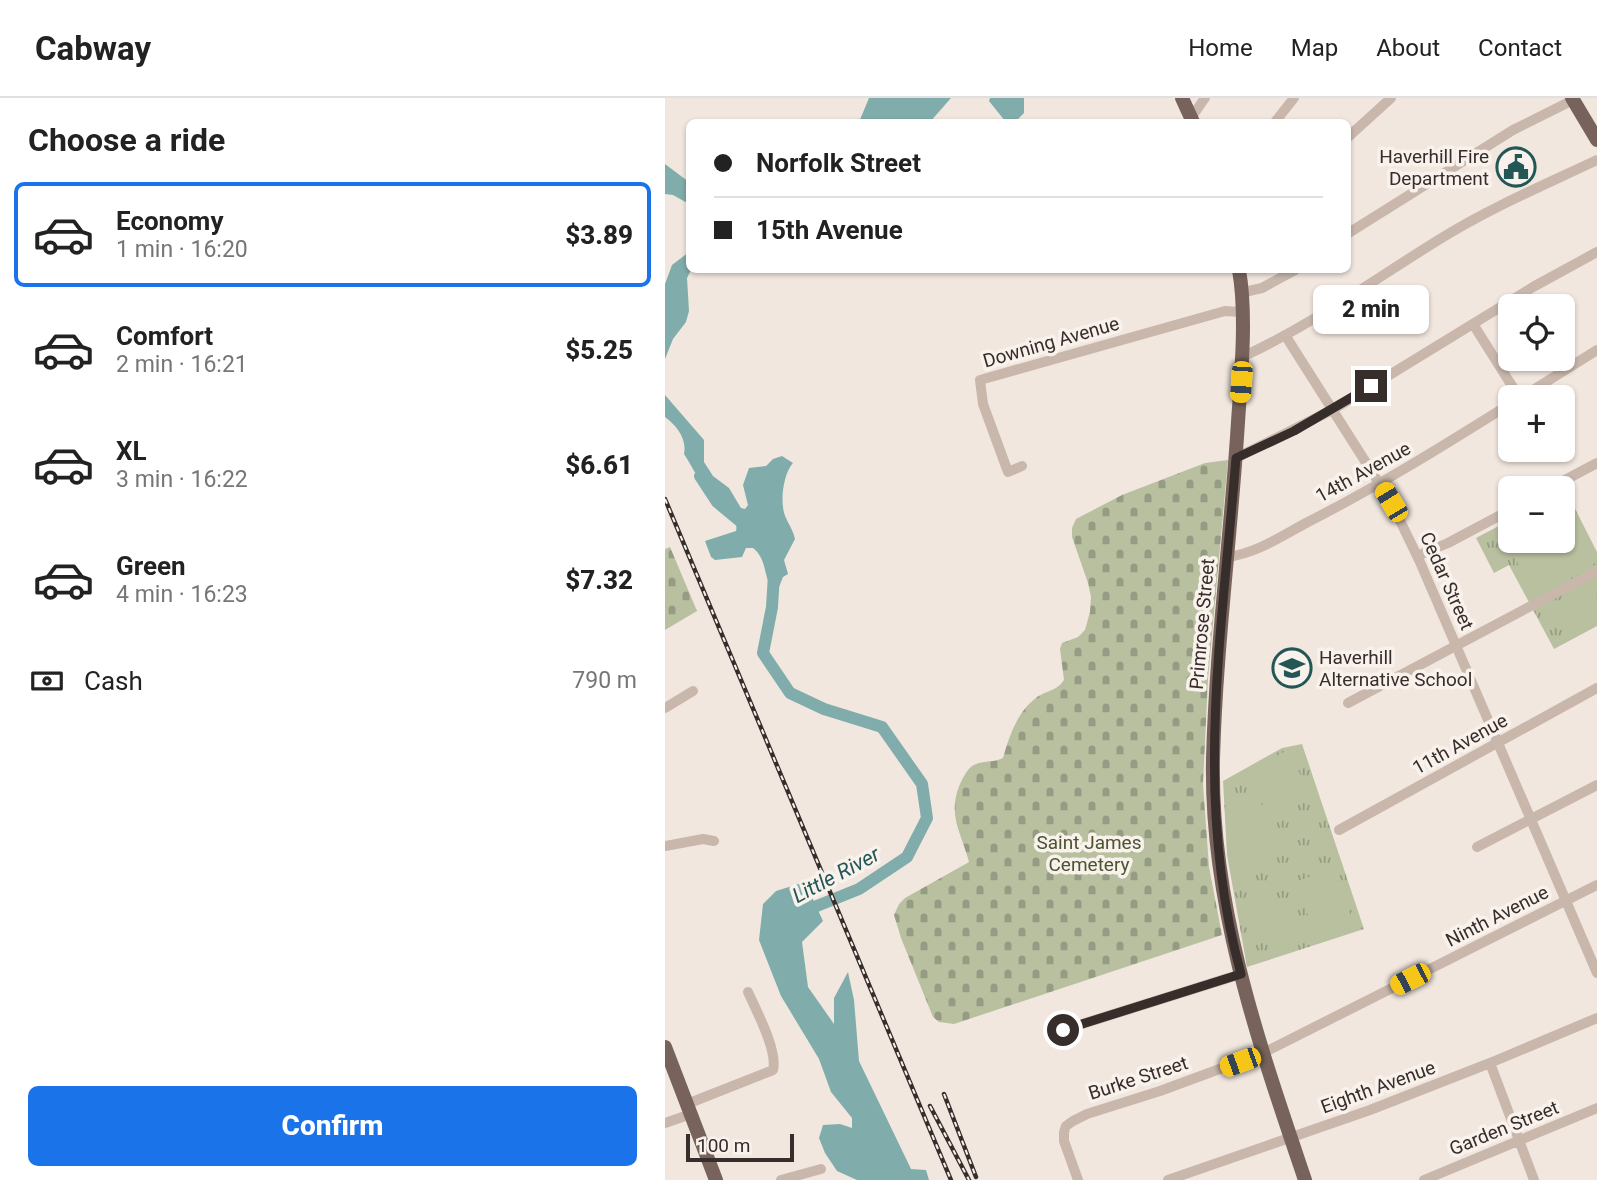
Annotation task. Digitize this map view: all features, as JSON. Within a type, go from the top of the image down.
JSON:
[{"type":"main road","points":[[1182,98],[1192,119]]},
{"type":"main road","points":[[1573,99],[1597,140]]},
{"type":"main road","name":"Primrose Street","points":[[1239,273],[1242,357],[1215,700],[1213,777],[1217,855],[1241,974],[1263,1053],[1305,1180]]},
{"type":"main road","points":[[665,1047],[716,1180]]},
{"type":"street","points":[[1193,119],[1205,98]]},
{"type":"street","points":[[1277,119],[1294,98]]},
{"type":"street","points":[[1351,134],[1391,98]]},
{"type":"street","points":[[1351,231],[1513,130],[1573,99]]},
{"type":"street","points":[[1242,357],[1285,335],[1482,215],[1597,160]]},
{"type":"street","points":[[1236,458],[1332,410],[1533,287],[1597,252]]},
{"type":"street","points":[[1240,293],[1262,288],[1290,273]]},
{"type":"street","name":"Downing Avenue","points":[[1022,466],[1008,472],[983,404],[979,380],[1225,311],[1241,312]]},
{"type":"street","points":[[1473,324],[1512,385]]},
{"type":"street","name":"Cedar Street","points":[[1285,335],[1380,484],[1417,556],[1597,973]]},
{"type":"street","points":[[1540,385],[1597,350]]},
{"type":"street","name":"14th Avenue","points":[[1227,557],[1265,545],[1380,484],[1498,411]]},
{"type":"street","points":[[1573,476],[1597,463]]},
{"type":"street","points":[[1417,556],[1498,516]]},
{"type":"street","points":[[1348,703],[1597,571]]},
{"type":"street","name":"11th Avenue","points":[[1339,830],[1597,688]]},
{"type":"street","points":[[665,708],[693,691]]},
{"type":"street","points":[[1476,847],[1597,785]]},
{"type":"street","points":[[665,846],[699,839],[715,841]]},
{"type":"street","name":"Ninth Avenue","points":[[1263,1053],[1597,885]]},
{"type":"street","points":[[1063,1030],[1241,974]]},
{"type":"street","points":[[665,1123],[773,1070],[774,1064],[765,1032],[748,992]]},
{"type":"street","name":"Eighth Avenue","points":[[1168,1180],[1370,1110],[1597,1018]]},
{"type":"street","name":"Burke Street","points":[[1078,1180],[1064,1141],[1066,1126],[1087,1114],[1263,1053]]},
{"type":"street","points":[[1490,1063],[1534,1180]]},
{"type":"street","name":"Garden Street","points":[[1424,1180],[1597,1108]]},
{"type":"street","points":[[781,1180],[821,1169]]},
{"type":"green space","name":"Saint James Cemetery","points":[[1228,460],[1208,679],[1203,784],[1209,867],[1222,935],[954,1024],[939,1022],[933,1017],[894,915],[905,898],[969,862],[955,814],[956,795],[960,784],[970,768],[976,764],[1003,758],[1011,733],[1024,710],[1040,695],[1058,687],[1064,680],[1060,649],[1062,643],[1078,637],[1085,630],[1090,612],[1088,583],[1072,537],[1076,519],[1122,495],[1205,463]]},
{"type":"green space","points":[[1575,509],[1597,552],[1597,626],[1554,649],[1509,565],[1494,573],[1476,538],[1498,526],[1498,553],[1575,553]]},
{"type":"green space","points":[[1575,514],[1596,557],[1594,564],[1537,595],[1520,570],[1517,553],[1575,553]]},
{"type":"green space","points":[[670,547],[697,611],[665,630],[665,549]]},
{"type":"green space","points":[[1596,585],[1597,621],[1579,631],[1564,602]]},
{"type":"green space","points":[[1302,744],[1364,929],[1247,967],[1227,855],[1223,781],[1282,748]]},
{"type":"green space","points":[[1288,750],[1307,788],[1288,797],[1265,794],[1246,771]]},
{"type":"green space","points":[[1268,804],[1273,864],[1233,867],[1228,807]]},
{"type":"green space","points":[[1333,868],[1354,924],[1317,938],[1295,882]]},
{"type":"green space","points":[[1261,905],[1278,909],[1291,932],[1259,939],[1251,907]]},
{"type":"water","points":[[869,98],[951,98],[933,119],[860,119]]},
{"type":"water","points":[[990,98],[1024,98],[1024,113],[1018,119],[1003,119],[989,101]]},
{"type":"water","points":[[665,164],[686,180],[686,202],[665,194]]},
{"type":"water","points":[[686,254],[686,273],[690,273],[687,278],[689,311],[686,322],[673,339],[665,359],[665,284],[672,265]]},
{"type":"water","points":[[665,395],[704,440],[704,462],[713,476],[729,488],[741,508],[745,509],[748,505],[743,485],[749,468],[766,466],[773,459],[782,456],[793,463],[787,474],[783,497],[784,512],[795,539],[784,560],[788,574],[783,577],[779,587],[772,589],[761,557],[753,548],[746,548],[742,557],[715,560],[711,557],[705,541],[736,531],[736,524],[730,511],[702,483],[684,454],[685,448],[680,433],[665,417]]},
{"type":"water","points":[[805,882],[823,921],[802,942],[808,987],[834,1024],[834,998],[848,972],[854,1000],[859,1061],[911,1169],[926,1170],[929,1180],[857,1180],[837,1171],[825,1153],[819,1138],[823,1125],[840,1124],[852,1128],[852,1118],[831,1092],[819,1059],[781,996],[759,940],[763,904],[776,891]]},
{"type":"waterway","name":"Little River","points":[[700,476],[717,502],[741,522]]},
{"type":"waterway","name":"Little River","points":[[774,574],[772,607],[763,653],[790,693],[824,709],[882,727],[922,784],[927,818],[907,857],[859,889],[802,912]]},
{"type":"railway","points":[[665,499],[951,1180]]},
{"type":"railway","points":[[944,1094],[976,1177]]},
{"type":"railway","points":[[930,1106],[969,1180]]},
{"type":"place","name":"Haverhill Fire Department","points":[[1516,167]]},
{"type":"place","name":"Haverhill Alternative School","points":[[1292,668]]},
{"type":"route","points":[[1063,1030],[1241,974],[1217,855],[1213,777],[1215,700],[1236,458],[1294,431],[1371,386]]}]
